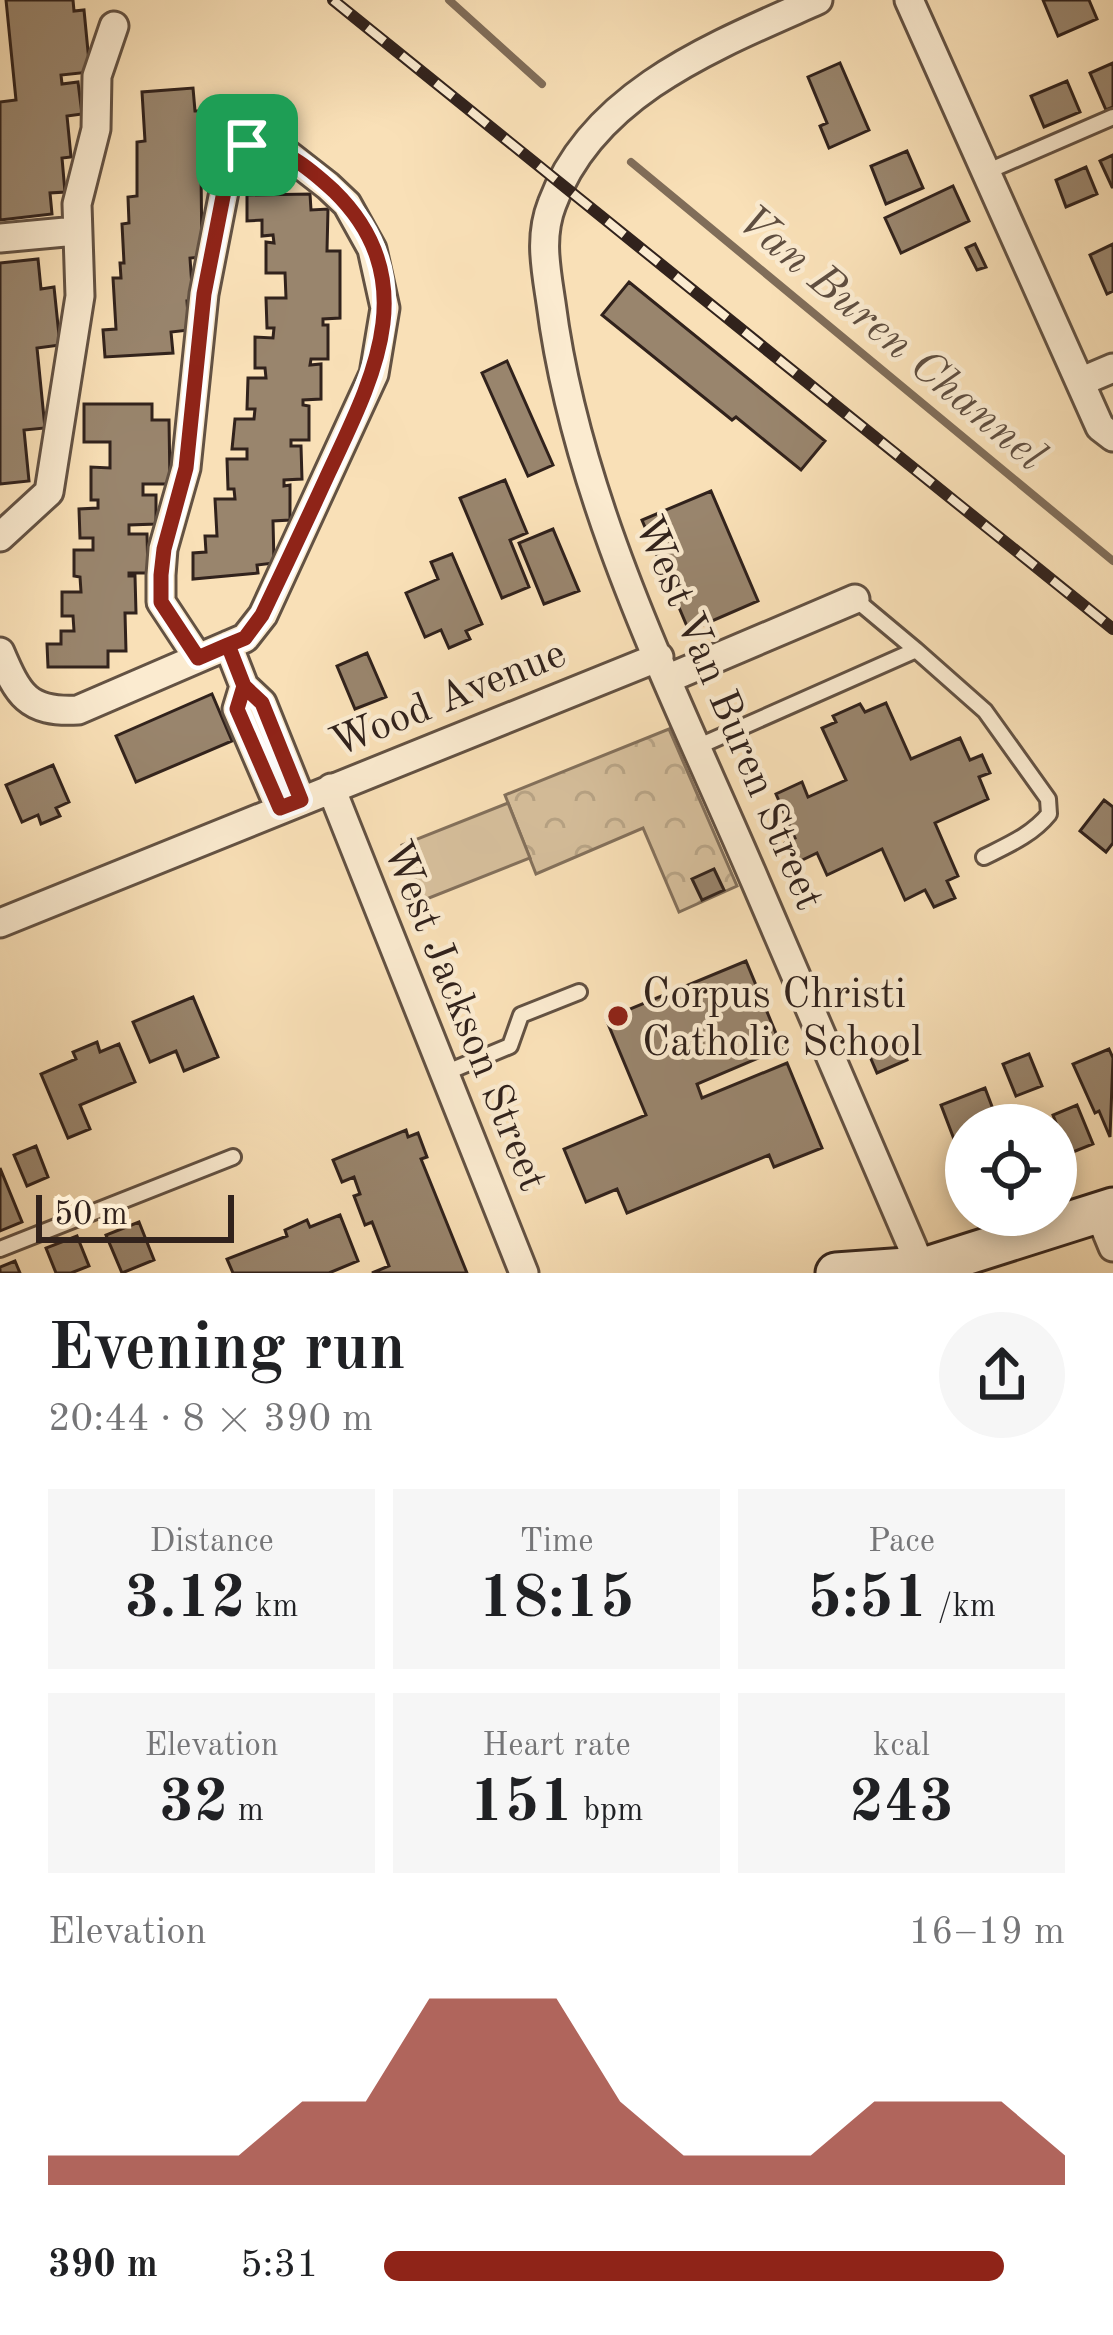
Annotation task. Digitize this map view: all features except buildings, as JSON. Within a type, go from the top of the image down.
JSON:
[{"type":"main road","points":[[836,1273],[915,1270],[1108,1223]]},
{"type":"street","name":"West Van Buren Street","points":[[818,0],[713,46],[646,87],[575,160],[550,209],[543,241],[556,343],[577,434],[663,668],[915,1270]]},
{"type":"street","points":[[909,0],[1100,427],[1113,437]]},
{"type":"street","points":[[0,537],[49,492],[80,296],[77,204],[96,129],[97,76],[114,26]]},
{"type":"street","points":[[0,652],[15,686],[38,707],[78,710],[245,638],[272,595],[374,374],[385,308],[372,249],[347,204],[287,154],[265,145],[247,145],[236,153],[228,171],[204,294],[186,468],[164,549],[161,602],[198,658]]},
{"type":"street","points":[[0,238],[76,231]]},
{"type":"street","points":[[1080,382],[1113,368]]},
{"type":"street","name":"Wood Avenue","points":[[0,923],[331,788],[854,599]]},
{"type":"street","points":[[228,645],[244,686],[237,709],[290,804]]},
{"type":"street","name":"West Jackson Street","points":[[331,788],[524,1273]]},
{"type":"lane","points":[[986,172],[1113,117]]},
{"type":"lane","points":[[854,599],[986,711],[1048,799],[1049,814],[1041,823],[984,857]]},
{"type":"lane","points":[[697,747],[916,650]]},
{"type":"lane","points":[[445,1073],[509,1046],[520,1015],[579,992]]},
{"type":"lane","points":[[0,1249],[233,1157]]},
{"type":"green space","points":[[669,729],[737,886],[679,912],[643,828],[536,874],[505,795]]},
{"type":"green space","points":[[508,803],[530,858],[424,900],[402,845]]},
{"type":"waterway","name":"Van Buren Channel","points":[[449,0],[542,84]]},
{"type":"waterway","name":"Van Buren Channel","points":[[631,162],[1113,561]]},
{"type":"railway","points":[[333,0],[1113,629]]},
{"type":"place","name":"Corpus Christi Catholic School","points":[[618,1016]]},
{"type":"route","points":[[247,145],[236,153],[228,171],[204,294],[186,468],[164,549],[161,602],[198,658],[228,645],[244,686],[262,703],[301,800],[280,808],[237,709],[244,686],[228,645],[245,638],[262,615],[374,374],[385,308],[372,249],[347,204],[287,154],[265,145],[247,145]]}]
